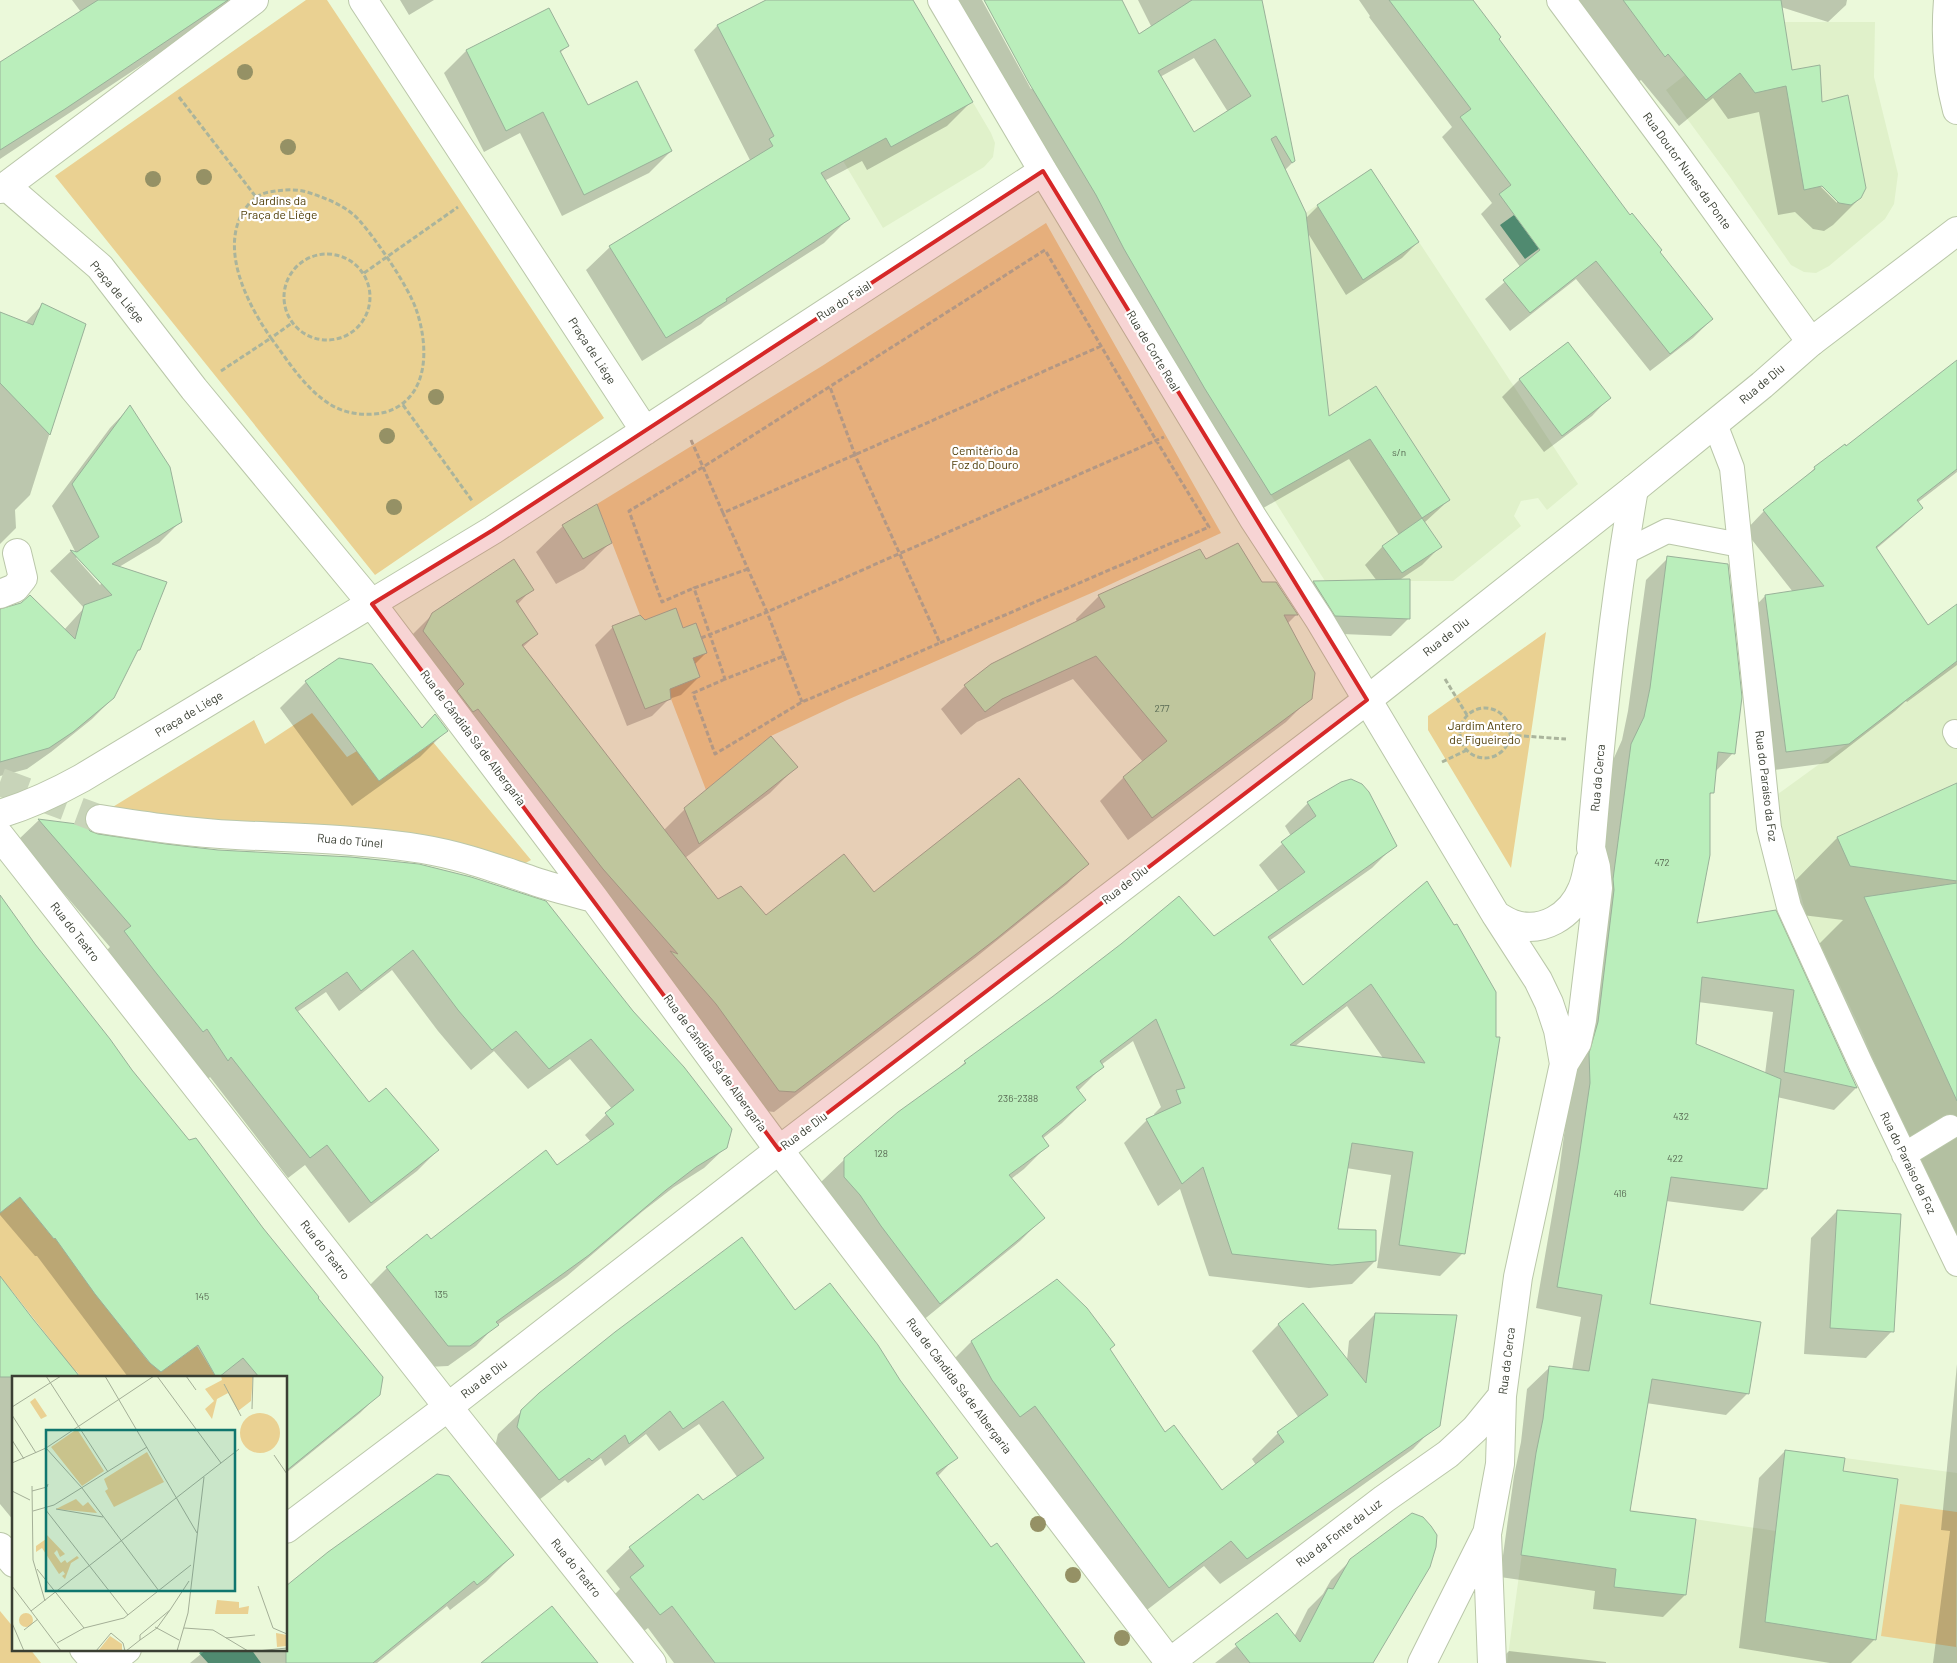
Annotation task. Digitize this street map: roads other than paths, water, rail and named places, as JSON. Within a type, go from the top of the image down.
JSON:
[{"type":"street","name":"Praça de Liége","points":[[254,0],[3,188],[100,267],[194,389],[372,604]]},
{"type":"street","name":"Praça de Liége","points":[[0,814],[50,795],[82,778],[493,530],[645,431],[362,0]]},
{"type":"street","name":"Rua de Corte Real","points":[[942,0],[1253,518],[1319,619],[1367,700]]},
{"type":"street","name":"Rua Doutor Nunes da Ponte","points":[[1561,0],[1811,342]]},
{"type":"street","points":[[1948,0],[1946,53],[1951,87],[1957,110]]},
{"type":"street","name":"Rua do Faial","points":[[645,431],[1043,171]]},
{"type":"street","name":"Rua de Diu","points":[[288,1527],[448,1407],[779,1150],[1367,700],[1715,424],[1811,342],[1957,231]]},
{"type":"street","name":"Rua do Paraíso da Foz","points":[[1715,424],[1732,468],[1769,828],[1789,906],[1904,1155],[1957,1264]]},
{"type":"street","name":"Rua da Cerca","points":[[1492,1663],[1487,1534],[1500,1464],[1502,1396],[1518,1277],[1564,1064],[1577,1043],[1584,1001],[1598,888],[1596,867],[1591,848],[1601,741],[1622,553],[1634,489]]},
{"type":"street","points":[[1622,553],[1667,531],[1740,546]]},
{"type":"street","points":[[0,594],[15,588],[23,578],[17,553]]},
{"type":"street","name":"Rua de Cândida Sá de Albergaria","points":[[372,604],[594,898],[779,1150],[1170,1663]]},
{"type":"street","points":[[1367,700],[1496,915],[1512,924],[1525,927],[1540,927],[1554,922],[1566,913],[1582,890],[1591,848]]},
{"type":"street","name":"Rua do Túnel","points":[[100,819],[166,830],[383,843],[422,849],[461,857],[594,898]]},
{"type":"street","name":"Rua do Teatro","points":[[0,836],[448,1407],[652,1663]]},
{"type":"street","name":"Rua da Cerca","points":[[1496,915],[1538,980],[1549,1003],[1558,1030],[1564,1064]]},
{"type":"street","points":[[1904,1155],[1950,1128]]},
{"type":"street","name":"Rua da Fonte da Luz","points":[[1170,1663],[1384,1499],[1448,1454],[1475,1428],[1502,1396]]},
{"type":"street","points":[[1422,1663],[1487,1534]]},
{"type":"street","points":[[0,1547],[12,1561]]},
{"type":"street","points":[[85,1650],[96,1663]]},
{"type":"street","points":[[109,1663],[126,1650]]},
{"type":"tunnel","points":[[0,782],[100,819]]},
{"type":"park label","name":"Jardins da Praça de Liège","points":[[279,208]]},
{"type":"park label","name":"Cemitério da Foz do Douro","points":[[985,458]]},
{"type":"park label","name":"Jardim Antero de Figueiredo","points":[[1485,733]]}]
